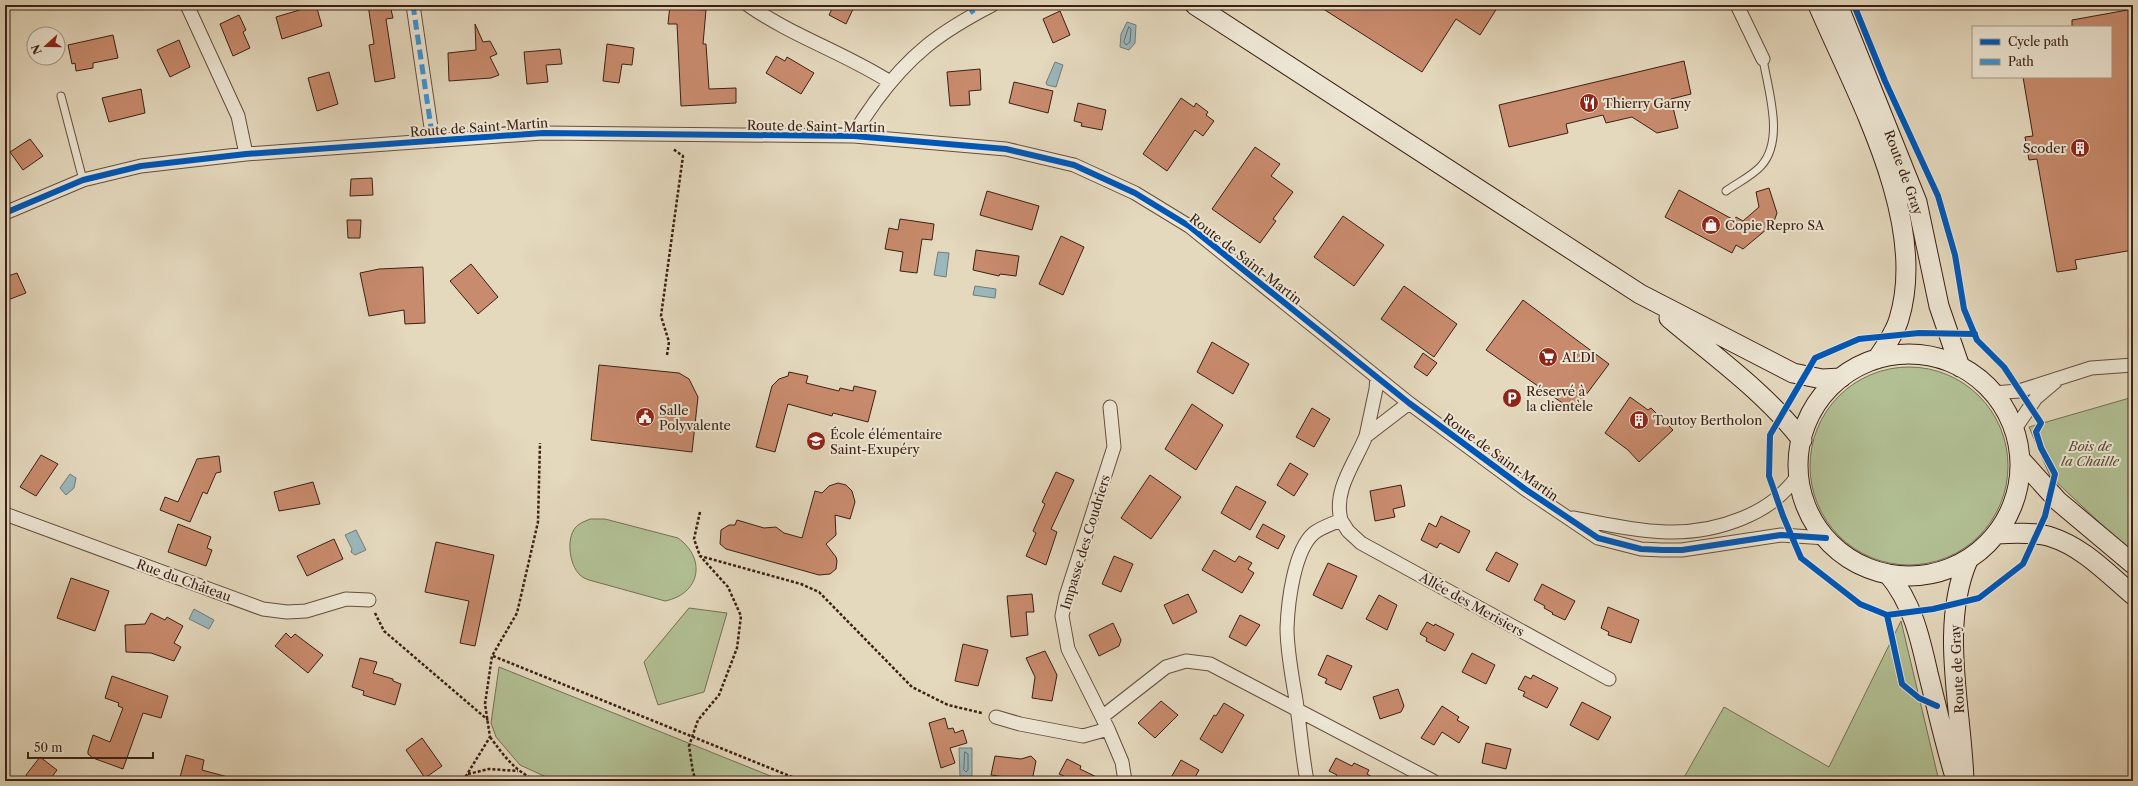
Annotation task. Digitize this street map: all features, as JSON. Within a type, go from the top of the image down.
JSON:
[{"type":"main road","points":[[1195,5],[1640,294],[1794,373],[1822,379],[1841,378]]},
{"type":"main road","name":"Route de Gray","points":[[1818,5],[1874,132],[1892,181],[1903,234],[1907,272],[1899,320],[1877,359]]},
{"type":"main road","name":"Route de Gray","points":[[1838,5],[1917,202],[1939,306],[1960,367]]},
{"type":"main road","points":[[1640,294],[1762,398],[1802,440]]},
{"type":"main road","points":[[1898,355],[1920,355],[1940,359],[1960,367],[1984,383],[1994,393],[2002,405],[2014,430],[2020,459],[2017,491],[2013,506],[1997,534],[1968,560],[1956,566],[1929,575],[1902,576],[1888,574],[1854,561],[1826,538],[1814,521],[1805,503],[1799,474],[1802,440],[1816,405],[1841,378],[1858,367],[1877,359],[1898,355]]},
{"type":"main road","points":[[2020,459],[2058,501],[2133,564]]},
{"type":"main road","points":[[1997,534],[2030,534],[2051,537],[2074,546],[2133,595]]},
{"type":"main road","name":"Route de Gray","points":[[1964,781],[1954,644],[1957,597],[1960,579],[1968,560]]},
{"type":"main road","name":"Route de Gray","points":[[1888,574],[1897,585],[1907,603],[1917,628],[1956,781]]},
{"type":"street","points":[[187,5],[238,116],[246,154]]},
{"type":"street","points":[[413,5],[433,141]]},
{"type":"street","points":[[748,5],[767,18],[868,68],[890,82]]},
{"type":"street","points":[[854,136],[858,127],[890,82],[914,55],[955,24],[992,5]]},
{"type":"street","points":[[1736,5],[1763,59]]},
{"type":"street","name":"Route de Saint-Martin","points":[[5,212],[83,180],[141,166],[246,154],[543,133],[854,136],[1006,149],[1074,165],[1135,193],[1189,226],[1409,403],[1525,489],[1598,538],[1641,549],[1682,550],[1781,535],[1826,538]]},
{"type":"street","points":[[1994,393],[2019,391],[2091,368],[2133,365]]},
{"type":"street","points":[[1307,781],[1287,628],[1296,567],[1300,553],[1314,533],[1341,520],[1339,511],[1342,488],[1366,436],[1376,389],[1377,377]]},
{"type":"street","points":[[2014,430],[2036,398],[2059,378]]},
{"type":"street","points":[[1366,436],[1409,403]]},
{"type":"street","name":"Impasse des Coudriers","points":[[1110,407],[1114,447],[1066,596],[1062,616],[1068,649],[1105,723],[1122,762],[1125,781]]},
{"type":"street","points":[[1567,517],[1657,533],[1683,533],[1711,529],[1757,512],[1772,503],[1781,496],[1799,474]]},
{"type":"street","name":"Rue du Château","points":[[5,514],[263,609],[287,612],[306,610],[346,599],[369,600]]},
{"type":"street","name":"Allée des Merisiers","points":[[1341,520],[1348,531],[1361,543],[1608,679]]},
{"type":"street","points":[[996,717],[1020,724],[1084,736],[1105,723],[1166,667],[1186,660],[1210,664],[1433,781]]},
{"type":"lane","points":[[1726,191],[1761,166],[1771,146],[1775,133],[1763,59]]},
{"type":"lane","points":[[61,96],[83,180]]},
{"type":"path","points":[[668,146],[683,156],[661,316],[668,342],[668,355]]},
{"type":"path","points":[[536,781],[518,771],[510,764],[490,737],[485,704],[492,656],[518,613],[538,522],[540,443]]},
{"type":"path","points":[[696,781],[689,746],[698,720],[719,696],[737,648],[741,616],[728,587],[700,556],[694,539],[700,512]]},
{"type":"path","points":[[700,556],[801,584],[819,592],[912,687],[948,705],[996,717]]},
{"type":"path","points":[[369,600],[384,631],[488,720]]},
{"type":"path","points":[[492,656],[802,781]]},
{"type":"path","points":[[463,781],[490,737]]},
{"type":"path","points":[[467,774],[489,769],[518,771]]},
{"type":"green space","points":[[1909,367],[1928,369],[1947,375],[1964,384],[1979,396],[1991,411],[2000,428],[2006,447],[2008,466],[2006,485],[2000,504],[1991,521],[1979,536],[1964,548],[1947,557],[1928,563],[1909,565],[1890,563],[1871,557],[1854,548],[1839,536],[1827,521],[1818,504],[1812,485],[1810,466],[1812,447],[1818,428],[1827,411],[1839,396],[1854,384],[1871,375],[1890,369]]},
{"type":"green space","name":"Bois de la Chaille","points":[[2133,397],[2133,554],[2050,476],[2029,427]]},
{"type":"green space","points":[[590,519],[605,519],[678,538],[687,546],[696,565],[696,575],[692,584],[686,591],[677,597],[665,601],[583,577],[576,570],[573,564],[570,543],[571,536],[578,525]]},
{"type":"green space","points":[[689,608],[727,613],[704,692],[658,705],[644,662]]},
{"type":"green space","points":[[1901,621],[1939,781],[1682,781],[1724,707],[1829,767]]},
{"type":"green space","points":[[499,667],[778,779],[778,781],[555,781],[520,765],[496,737],[491,723]]},
{"type":"water","points":[[1127,22],[1136,25],[1135,43],[1129,50],[1120,47],[1121,34]]},
{"type":"water","points":[[1055,62],[1063,65],[1056,87],[1047,85],[1046,83]]},
{"type":"water","points":[[938,252],[949,253],[946,277],[934,275]]},
{"type":"water","points":[[975,286],[996,289],[995,298],[973,295]]},
{"type":"water","points":[[70,474],[76,478],[74,488],[66,495],[60,488]]},
{"type":"water","points":[[356,530],[366,550],[355,555],[351,552],[352,549],[345,535]]},
{"type":"water","points":[[194,609],[214,620],[209,629],[189,619]]},
{"type":"water","points":[[959,748],[972,748],[972,776],[960,776]]},
{"type":"building","points":[[316,5],[322,26],[282,39],[276,17]]},
{"type":"building","points":[[368,5],[390,5],[393,18],[386,19],[395,78],[375,82],[369,45],[374,44]]},
{"type":"building","points":[[670,5],[688,5],[688,9],[706,10],[703,44],[706,44],[709,89],[736,88],[736,103],[681,106],[677,24],[668,24]]},
{"type":"building","points":[[834,5],[855,5],[846,24],[829,15]]},
{"type":"building","points":[[1317,5],[1499,5],[1480,35],[1456,19],[1422,72]]},
{"type":"building","name":"Scoder","points":[[2133,9],[2133,250],[2075,260],[2077,269],[2057,272],[2037,159],[2029,160],[2025,137],[2033,136],[2023,78],[2112,78],[2112,26],[2072,26],[2072,20]]},
{"type":"building","points":[[1060,11],[1070,35],[1053,43],[1043,19]]},
{"type":"building","points":[[239,15],[246,30],[243,32],[250,48],[233,56],[220,24]]},
{"type":"building","points":[[475,24],[483,42],[490,41],[497,54],[490,57],[499,75],[491,78],[449,81],[448,53],[476,50]]},
{"type":"building","points":[[113,35],[118,58],[93,63],[93,68],[76,71],[75,63],[72,64],[68,45]]},
{"type":"building","points":[[179,40],[190,67],[170,77],[157,50]]},
{"type":"building","points":[[607,44],[634,48],[632,65],[622,64],[619,83],[603,81]]},
{"type":"building","points":[[560,49],[562,64],[546,65],[548,82],[527,84],[524,52]]},
{"type":"building","points":[[776,56],[785,61],[787,57],[814,73],[801,94],[766,73]]},
{"type":"building","name":"Thierry Garny","points":[[1684,61],[1691,94],[1671,99],[1678,128],[1657,133],[1632,117],[1606,123],[1603,115],[1566,124],[1568,133],[1509,147],[1499,105]]},
{"type":"building","points":[[980,69],[981,90],[969,91],[970,105],[950,106],[947,72]]},
{"type":"building","points":[[329,72],[338,104],[317,111],[308,78]]},
{"type":"building","points":[[1014,82],[1053,91],[1048,113],[1009,103]]},
{"type":"building","points":[[141,89],[145,113],[109,122],[102,98]]},
{"type":"building","points":[[1181,98],[1194,107],[1196,103],[1208,112],[1206,115],[1214,121],[1203,136],[1195,130],[1167,171],[1143,154]]},
{"type":"building","points":[[1078,103],[1106,110],[1102,130],[1081,126],[1082,123],[1074,121]]},
{"type":"building","points":[[30,139],[43,156],[23,170],[10,152]]},
{"type":"building","points":[[1255,147],[1280,164],[1271,176],[1293,192],[1273,219],[1276,221],[1260,243],[1212,209]]},
{"type":"building","points":[[372,178],[373,195],[350,196],[351,179]]},
{"type":"building","points":[[1769,188],[1777,213],[1773,224],[1743,249],[1736,245],[1732,253],[1665,217],[1679,190],[1734,220],[1736,217],[1743,221],[1759,207],[1756,192]]},
{"type":"building","points":[[987,191],[1039,206],[1032,230],[980,215]]},
{"type":"building","points":[[1343,216],[1384,245],[1354,286],[1314,257]]},
{"type":"building","points":[[900,219],[934,224],[932,240],[922,239],[917,273],[900,271],[903,252],[885,249],[889,228],[898,230]]},
{"type":"building","points":[[347,220],[361,220],[360,238],[348,238]]},
{"type":"building","points":[[1061,236],[1084,247],[1063,295],[1039,284]]},
{"type":"building","points":[[976,250],[1019,256],[1016,276],[1000,274],[999,276],[973,270]]},
{"type":"building","points":[[471,264],[498,297],[478,314],[450,281]]},
{"type":"building","points":[[423,267],[425,323],[405,324],[404,310],[369,316],[360,273],[379,269]]},
{"type":"building","points":[[17,273],[26,293],[5,301],[5,277]]},
{"type":"building","points":[[1404,286],[1457,324],[1434,357],[1381,319]]},
{"type":"building","name":"ALDI","points":[[1523,300],[1609,364],[1574,411],[1486,350]]},
{"type":"building","points":[[1212,342],[1249,364],[1233,394],[1197,372]]},
{"type":"building","points":[[1423,353],[1437,363],[1427,376],[1414,367]]},
{"type":"building","name":"Salle Polyvalente","points":[[599,365],[679,373],[689,379],[698,397],[692,452],[591,440]]},
{"type":"building","points":[[789,372],[808,376],[806,383],[839,391],[840,388],[853,391],[854,386],[876,391],[868,422],[833,413],[832,416],[788,404],[775,452],[756,447],[772,386],[779,379],[788,376]]},
{"type":"building","name":"Toutoy Bertholon","points":[[1630,397],[1648,410],[1651,408],[1673,430],[1639,462],[1628,450],[1605,433]]},
{"type":"building","points":[[1192,404],[1223,425],[1196,470],[1165,449]]},
{"type":"building","points":[[1312,408],[1330,419],[1314,447],[1296,437]]},
{"type":"building","points":[[41,455],[58,464],[36,496],[20,487]]},
{"type":"building","points":[[219,456],[221,472],[216,473],[207,494],[203,492],[190,522],[160,510],[165,497],[178,502],[197,459]]},
{"type":"building","points":[[1290,463],[1308,474],[1294,496],[1277,485]]},
{"type":"building","points":[[1056,472],[1074,480],[1051,529],[1057,532],[1046,565],[1026,556],[1036,533],[1033,531],[1045,504],[1042,502]]},
{"type":"building","points":[[1150,475],[1181,497],[1151,539],[1121,518]]},
{"type":"building","points":[[313,482],[320,504],[279,511],[274,492]]},
{"type":"building","points":[[838,483],[846,485],[852,491],[855,502],[850,519],[835,515],[836,535],[826,544],[836,557],[837,561],[836,569],[830,574],[819,575],[726,549],[720,544],[721,530],[729,525],[735,525],[737,520],[764,528],[776,527],[784,533],[802,538],[815,491],[822,493],[829,486]]},
{"type":"building","points":[[1401,485],[1405,506],[1393,509],[1395,517],[1375,521],[1370,491]]},
{"type":"building","points":[[1236,486],[1266,502],[1250,530],[1221,513]]},
{"type":"building","points":[[1441,516],[1470,531],[1459,553],[1440,543],[1437,548],[1421,540],[1429,523],[1436,527]]},
{"type":"building","points":[[178,524],[211,537],[207,548],[212,550],[206,566],[168,552]]},
{"type":"building","points":[[1263,524],[1285,536],[1278,549],[1256,537]]},
{"type":"building","points":[[334,539],[343,559],[307,576],[297,556]]},
{"type":"building","points":[[436,542],[494,555],[475,646],[460,643],[469,601],[425,592]]},
{"type":"building","points":[[1214,550],[1235,562],[1239,556],[1252,563],[1248,569],[1254,573],[1242,593],[1202,570]]},
{"type":"building","points":[[1496,552],[1518,564],[1509,582],[1486,570]]},
{"type":"building","points":[[1114,556],[1133,564],[1121,592],[1102,584]]},
{"type":"building","points":[[1328,563],[1357,576],[1342,609],[1313,595]]},
{"type":"building","points":[[71,578],[109,591],[95,631],[57,618]]},
{"type":"building","points":[[1542,584],[1575,601],[1565,620],[1552,614],[1553,613],[1544,608],[1545,606],[1534,600]]},
{"type":"building","points":[[1032,594],[1034,612],[1026,612],[1028,635],[1011,637],[1007,596]]},
{"type":"building","points":[[1188,594],[1197,612],[1173,624],[1164,605]]},
{"type":"building","points":[[1379,595],[1397,605],[1387,630],[1366,619]]},
{"type":"building","points":[[1608,607],[1639,620],[1631,643],[1608,635],[1609,632],[1601,628]]},
{"type":"building","points":[[151,613],[165,620],[167,617],[183,626],[174,643],[181,647],[174,661],[151,653],[126,652],[125,625],[145,624]]},
{"type":"building","points":[[1240,615],[1260,625],[1246,646],[1229,637]]},
{"type":"building","points":[[1427,622],[1434,626],[1435,624],[1454,634],[1445,651],[1426,641],[1427,638],[1420,634]]},
{"type":"building","points":[[1113,623],[1121,640],[1119,646],[1099,656],[1089,635]]},
{"type":"building","points":[[286,633],[291,638],[295,634],[323,655],[308,673],[275,646]]},
{"type":"building","points":[[963,644],[988,650],[978,686],[955,681]]},
{"type":"building","points":[[1045,651],[1057,675],[1052,701],[1032,698],[1035,677],[1026,658]]},
{"type":"building","points":[[1472,653],[1495,665],[1486,684],[1462,672]]},
{"type":"building","points":[[1327,655],[1352,666],[1341,690],[1325,683],[1327,679],[1318,675]]},
{"type":"building","points":[[360,658],[377,662],[373,673],[393,679],[393,681],[401,684],[395,705],[363,695],[364,691],[352,687]]},
{"type":"building","points":[[1533,675],[1558,688],[1547,708],[1523,696],[1525,692],[1518,689],[1525,676],[1531,679]]},
{"type":"building","points":[[112,676],[168,696],[161,718],[143,713],[123,769],[93,758],[88,754],[93,735],[110,742],[123,708],[118,706],[119,703],[105,698]]},
{"type":"building","points":[[1398,689],[1404,706],[1401,712],[1380,719],[1373,697]]},
{"type":"building","points":[[1161,701],[1178,715],[1155,738],[1138,723]]},
{"type":"building","points":[[1582,702],[1611,717],[1598,740],[1570,725]]},
{"type":"building","points":[[1224,703],[1244,715],[1222,753],[1200,739],[1214,715],[1216,716]]},
{"type":"building","points":[[1442,706],[1459,717],[1457,720],[1469,727],[1459,743],[1442,732],[1434,745],[1421,738]]},
{"type":"building","points":[[945,718],[948,729],[953,728],[955,733],[963,730],[967,743],[950,748],[955,763],[941,768],[929,723]]},
{"type":"building","points":[[422,738],[442,766],[425,778],[406,750]]},
{"type":"building","points":[[1486,743],[1511,749],[1506,769],[1482,763]]},
{"type":"building","points":[[186,755],[204,760],[202,770],[228,777],[227,781],[179,781]]},
{"type":"building","points":[[995,756],[1021,759],[1031,756],[1036,761],[1032,781],[991,775]]},
{"type":"building","points":[[40,757],[57,770],[49,781],[33,781],[26,775]]},
{"type":"building","points":[[1336,758],[1352,766],[1354,763],[1369,770],[1367,774],[1379,781],[1334,781],[1337,775],[1329,771]]},
{"type":"building","points":[[1067,759],[1081,766],[1080,769],[1105,781],[1061,781],[1064,776],[1059,774]]},
{"type":"building","points":[[1181,760],[1199,770],[1193,781],[1169,781]]},
{"type":"marked path","points":[[413,5],[433,141]]},
{"type":"marked path","points":[[968,5],[974,14]]},
{"type":"cycle path","points":[[1854,5],[1885,81],[1938,196],[1955,255],[1964,309],[1977,340],[2004,367],[2041,423],[2036,432],[2041,448],[2055,474],[2045,516],[2023,564],[1979,598],[1933,609],[1887,615],[1860,604],[1801,558],[1783,516],[1769,476],[1770,435],[1815,358],[1859,339],[1919,333],[1975,334]]},
{"type":"cycle path","points":[[5,213],[83,180],[141,166],[246,154],[543,133],[854,136],[1006,149],[1074,165],[1135,193],[1189,226],[1409,403],[1525,489],[1598,538],[1641,549],[1662,550],[1682,550],[1781,535],[1826,538]]},
{"type":"cycle path","points":[[1887,615],[1902,684],[1919,698],[1937,706]]},
{"type":"place","name":"Thierry Garny","points":[[1589,103]]},
{"type":"place","name":"Scoder","points":[[2080,148]]},
{"type":"place","name":"Copie Repro SA","points":[[1711,225]]},
{"type":"place","name":"ALDI","points":[[1548,357]]},
{"type":"place","name":"Réservé à la clientèle","points":[[1512,398]]},
{"type":"place","name":"Salle Polyvalente","points":[[645,417]]},
{"type":"place","name":"Toutoy Bertholon","points":[[1639,420]]},
{"type":"place","name":"École élémentaire Saint-Exupéry","points":[[816,441]]}]
